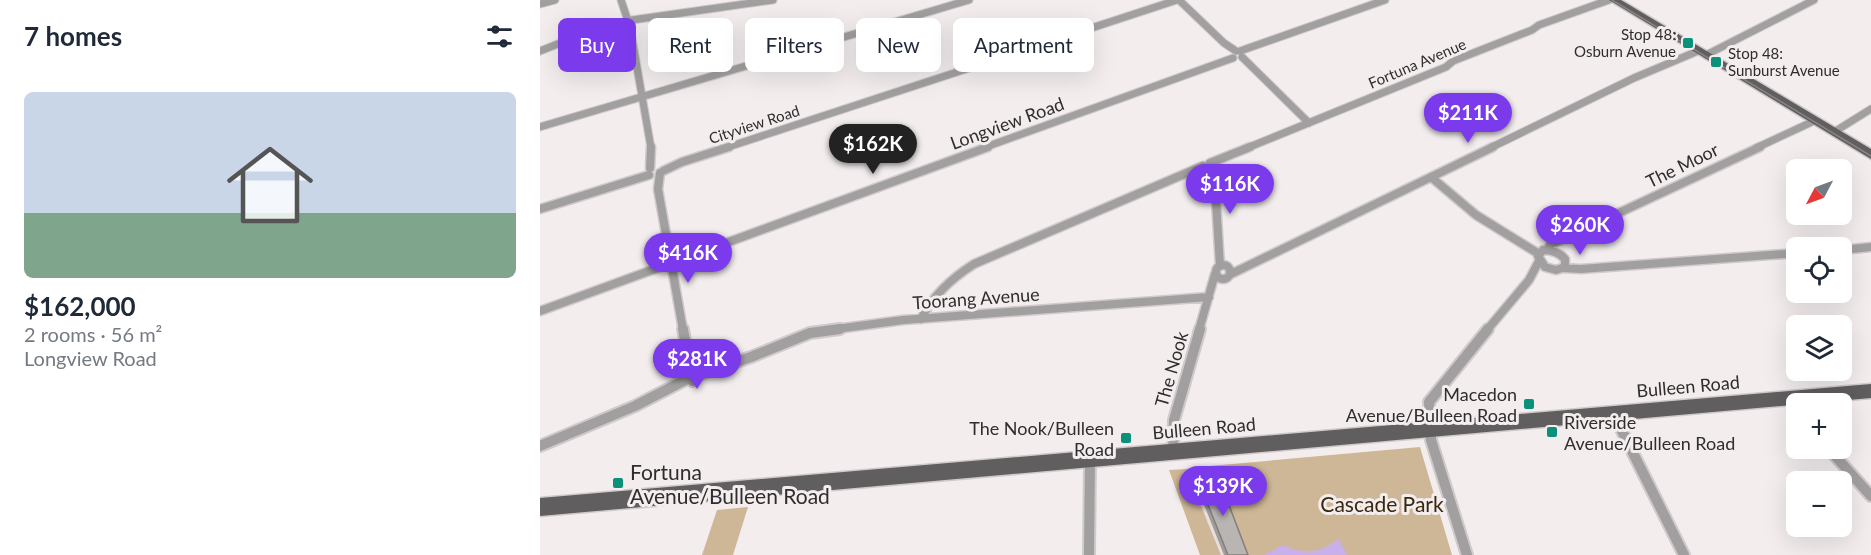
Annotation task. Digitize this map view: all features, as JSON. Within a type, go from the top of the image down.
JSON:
[{"type":"main road","points":[[1614,0],[1871,155]]},
{"type":"main road","name":"Bulleen Road","points":[[1852,394],[1871,391]]},
{"type":"main road","name":"Bulleen Road","points":[[540,507],[1613,413],[1786,402]]},
{"type":"street","points":[[540,4],[555,0]]},
{"type":"street","points":[[621,0],[627,18]]},
{"type":"street","points":[[636,20],[773,0]]},
{"type":"street","points":[[540,127],[969,0]]},
{"type":"street","points":[[1178,0],[1309,123]]},
{"type":"street","name":"Cityview Road","points":[[540,209],[1178,0]]},
{"type":"street","name":"Longview Road","points":[[540,311],[1384,0]]},
{"type":"street","name":"Fortuna Avenue","points":[[921,319],[926,307],[936,296],[960,273],[974,264],[1446,67],[1453,61],[1539,25],[1609,0]]},
{"type":"street","points":[[1209,167],[1214,186],[1224,271],[1250,264],[1634,78],[1702,53],[1814,0]]},
{"type":"street","points":[[540,51],[558,44]]},
{"type":"street","points":[[636,64],[692,380]]},
{"type":"street","points":[[1834,132],[1871,109]]},
{"type":"street","name":"The Moor","points":[[1543,254],[1550,245],[1565,240],[1814,121]]},
{"type":"street","points":[[1431,177],[1476,215],[1543,254],[1552,270]]},
{"type":"street","points":[[1543,254],[1557,252],[1565,240]]},
{"type":"street","points":[[1852,249],[1871,247]]},
{"type":"street","points":[[1557,252],[1564,265]]},
{"type":"street","points":[[1467,555],[1432,445],[1429,402],[1529,280],[1543,254]]},
{"type":"street","points":[[1529,280],[1564,265],[1597,268],[1786,254]]},
{"type":"street","name":"The Nook","points":[[1173,452],[1174,420],[1209,297],[1224,271]]},
{"type":"street","name":"Toorang Avenue","points":[[540,446],[636,406],[664,397],[692,380],[723,372],[751,357],[817,332],[921,319],[1209,297]]},
{"type":"street","points":[[1613,413],[1683,555]]},
{"type":"street","points":[[1089,555],[1090,459]]},
{"type":"street","points":[[1838,459],[1871,496]]},
{"type":"shaded area","points":[[1210,466],[1246,555],[1221,555],[1186,469]]},
{"type":"shaded area","points":[[1339,539],[1347,555],[1264,555],[1283,545],[1305,551],[1318,550]]},
{"type":"green space","name":"Cascade Park","points":[[1420,447],[1452,555],[1246,555],[1210,466]]},
{"type":"green space","points":[[1186,469],[1221,555],[1200,555],[1169,470]]},
{"type":"green space","points":[[748,507],[733,555],[702,555],[717,510]]},
{"type":"building","points":[[1219,479],[1248,555],[1228,555],[1199,482]]},
{"type":"tram line","points":[[1612,0],[1871,156]]},
{"type":"place","name":"Stop 48: Osburn Avenue","points":[[1688,43]]},
{"type":"place","name":"Stop 48: Sunburst Avenue","points":[[1716,62]]},
{"type":"place","name":"Macedon Avenue/Bulleen Road","points":[[1529,404]]},
{"type":"place","name":"Riverside Avenue/Bulleen Road","points":[[1552,432]]},
{"type":"place","name":"The Nook/Bulleen Road","points":[[1126,438]]},
{"type":"place","name":"Fortuna Avenue/Bulleen Road","points":[[618,483]]}]
